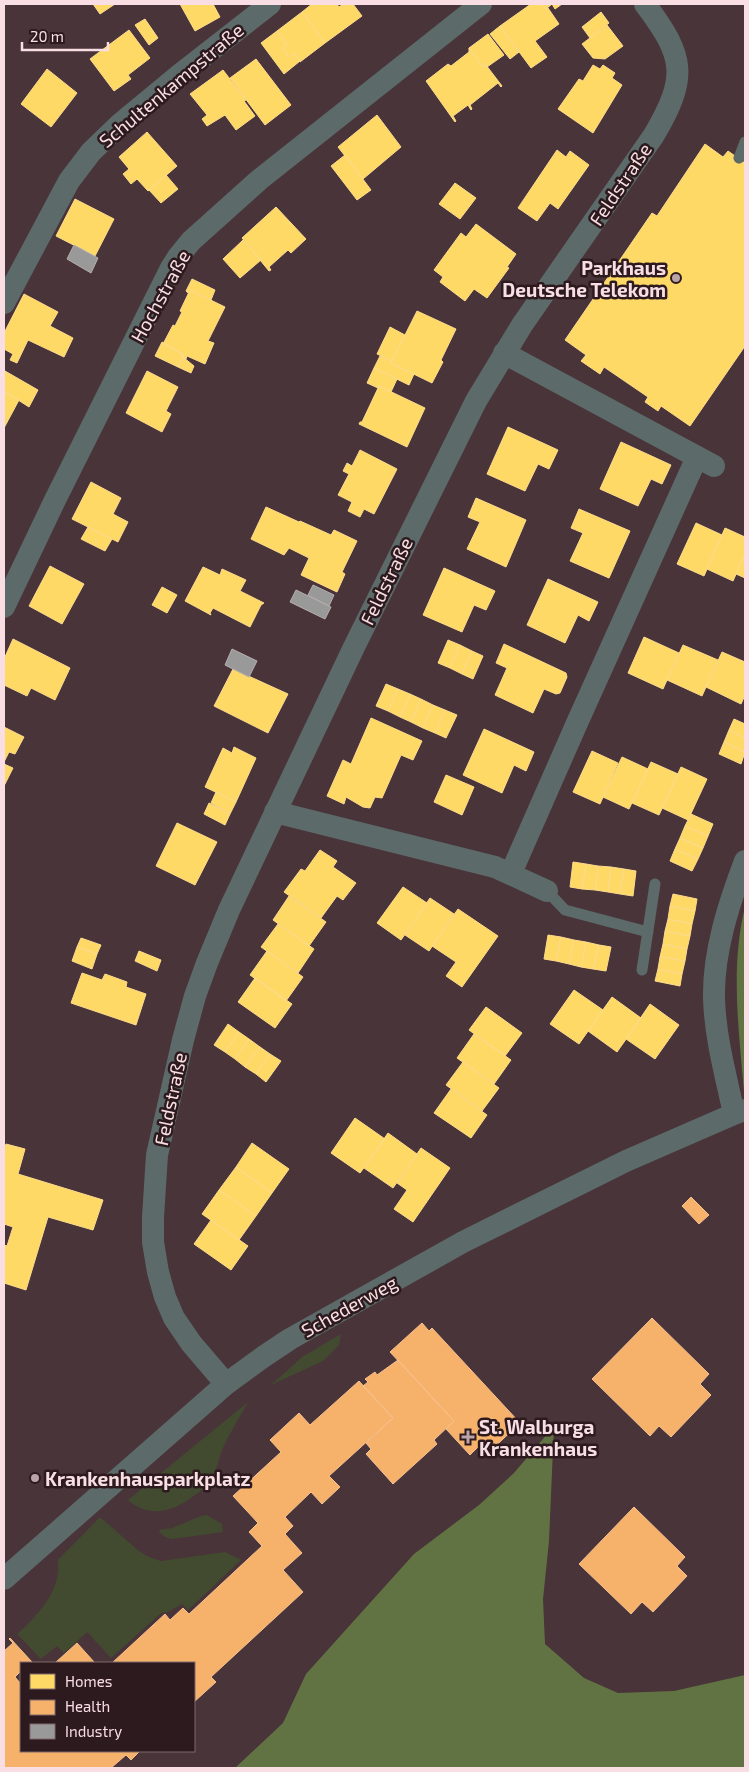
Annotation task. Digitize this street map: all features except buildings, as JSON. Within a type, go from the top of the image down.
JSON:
[{"type":"street","name":"Schultenkampstraße","points":[[4,303],[69,181],[91,152],[120,124],[178,76],[270,4]]},
{"type":"street","name":"Hochstraße","points":[[4,607],[59,492],[172,268],[184,248],[266,174],[481,4]]},
{"type":"street","name":"Feldstraße","points":[[226,1384],[182,1330],[165,1297],[158,1272],[153,1242],[157,1155],[182,1040],[198,988],[229,910],[476,401],[504,353],[654,134],[668,110],[677,85],[677,61],[666,33],[645,4]]},
{"type":"street","points":[[504,353],[706,462],[511,873]]},
{"type":"street","points":[[276,812],[495,867],[547,891]]},
{"type":"street","points":[[740,1112],[722,1057],[716,1021],[715,981],[725,924],[745,861]]},
{"type":"street","name":"Schederweg","points":[[4,1579],[226,1384],[290,1339],[463,1242],[626,1161],[740,1112]]},
{"type":"lane","points":[[739,158],[745,142]]},
{"type":"lane","points":[[642,970],[655,884]]},
{"type":"lane","points":[[547,891],[565,910],[648,932]]},
{"type":"green space","points":[[745,907],[744,1092],[738,1023],[737,976],[740,930]]},
{"type":"green space","points":[[341,1334],[339,1345],[323,1361],[271,1385],[302,1357]]},
{"type":"green space","points":[[248,1402],[222,1450],[213,1476],[203,1489],[184,1503],[168,1510],[152,1511],[144,1509],[128,1500]]},
{"type":"green space","points":[[554,1426],[549,1541],[543,1599],[545,1644],[584,1678],[618,1693],[674,1691],[745,1675],[745,1768],[235,1768],[283,1723],[306,1674],[414,1554],[479,1505],[514,1473]]},
{"type":"green space","points":[[207,1515],[222,1524],[223,1532],[172,1539],[165,1537],[159,1532],[160,1530],[172,1528]]},
{"type":"green space","points":[[100,1517],[139,1551],[161,1561],[225,1552],[241,1560],[188,1610],[182,1604],[168,1612],[161,1613],[111,1658],[87,1632],[64,1653],[57,1646],[41,1659],[17,1634],[40,1610],[52,1592],[56,1582],[58,1560]]},
{"type":"place","name":"Parkhaus Deutsche Telekom","points":[[676,278]]},
{"type":"place","name":"St. Walburga Krankenhaus","points":[[468,1437]]},
{"type":"place","name":"Krankenhausparkplatz","points":[[35,1478]]}]
